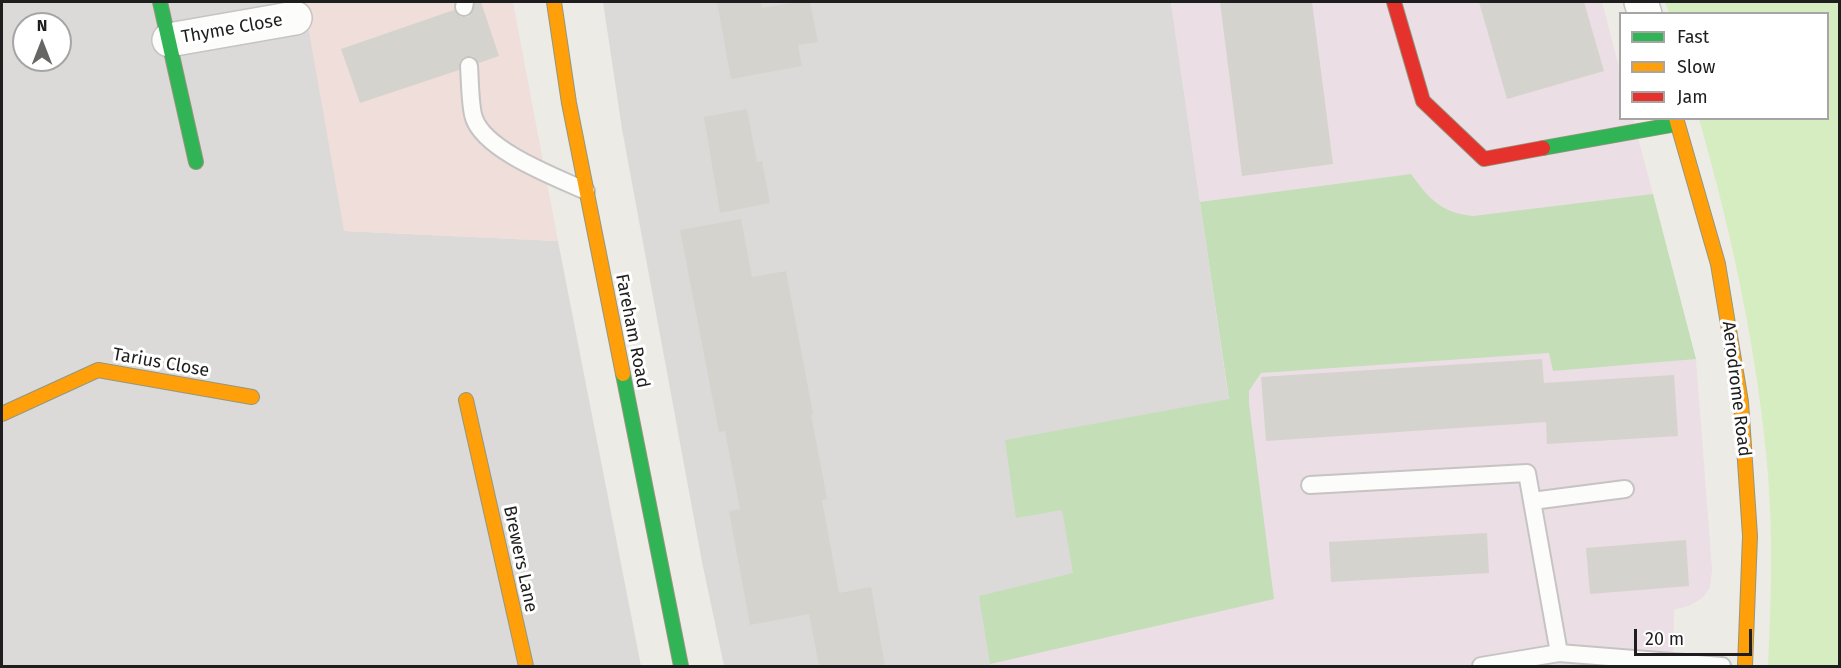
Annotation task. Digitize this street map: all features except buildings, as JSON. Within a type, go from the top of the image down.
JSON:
[{"type":"street","name":"Thyme Close","points":[[160,2],[196,162]]},
{"type":"street","name":"Fareham Road","points":[[554,2],[569,104],[681,666]]},
{"type":"street","points":[[1394,2],[1423,102],[1484,159],[1676,121]]},
{"type":"street","name":"Thyme Close","points":[[169,40],[295,18]]},
{"type":"street","name":"Aerodrome Road","points":[[1676,121],[1718,264],[1741,402],[1750,537],[1745,666]]},
{"type":"street","name":"Tarius Close","points":[[2,414],[98,370],[252,397]]},
{"type":"street","name":"Brewers Lane","points":[[466,400],[526,666]]},
{"type":"lane","points":[[469,66],[474,118],[488,139],[515,157],[586,191]]},
{"type":"lane","points":[[1310,485],[1527,474],[1559,653]]},
{"type":"lane","points":[[1532,501],[1625,489]]},
{"type":"lane","points":[[1481,666],[1559,653],[1722,666]]},
{"type":"shaded area","points":[[2,2],[304,2],[345,231],[558,241],[641,666],[2,666]]},
{"type":"shaded area","points":[[304,2],[513,2],[558,241],[344,231]]},
{"type":"shaded area","points":[[603,2],[1171,2],[1258,601],[991,666],[724,666],[702,562],[622,129]]},
{"type":"shaded area","points":[[1171,2],[1602,2],[1619,67],[1619,120],[1633,120],[1653,194],[1636,230],[1696,359],[1712,570],[1710,588],[1702,598],[1691,605],[1674,610],[1673,666],[991,666],[990,664],[1258,601]]},
{"type":"green space","points":[[1665,2],[1839,2],[1839,666],[1768,666],[1771,547],[1770,499],[1764,430],[1733,251],[1699,120],[1829,120],[1829,12],[1669,12]]},
{"type":"green space","points":[[1411,174],[1437,203],[1453,212],[1473,216],[1653,194],[1696,359],[1553,371],[1549,353],[1261,373],[1249,391],[1249,404],[1274,599],[990,664],[979,596],[1073,573],[1062,510],[1016,518],[1005,440],[1229,399],[1200,202]]},
{"type":"traffic: fast","points":[[160,2],[196,162]]},
{"type":"traffic: fast","points":[[1543,148],[1677,124]]},
{"type":"traffic: fast","points":[[623,374],[681,666]]},
{"type":"traffic: slow","points":[[554,2],[569,103],[623,374]]},
{"type":"traffic: slow","points":[[1677,120],[1718,264],[1741,402],[1750,536],[1745,666]]},
{"type":"traffic: slow","points":[[2,414],[98,370],[252,397]]},
{"type":"traffic: slow","points":[[466,400],[526,666]]},
{"type":"traffic: jam","points":[[1394,2],[1423,101],[1484,159],[1543,148]]}]
